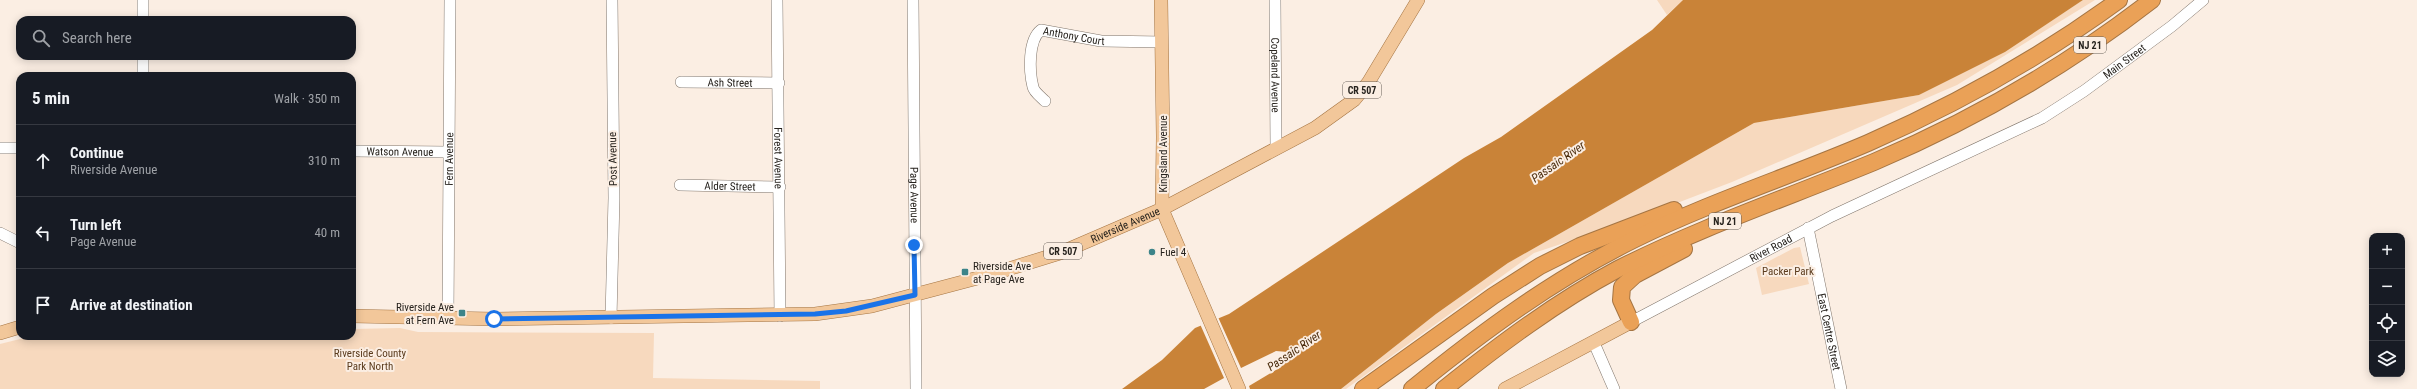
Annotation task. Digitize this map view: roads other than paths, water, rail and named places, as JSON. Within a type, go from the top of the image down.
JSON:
[{"type":"highway","name":"NJ 21","points":[[1412,389],[1493,326],[1577,270],[1642,236],[1866,143],[1956,101],[2043,52],[2119,0]]},
{"type":"highway","name":"NJ 21","points":[[1444,389],[1531,322],[1616,271],[1699,232],[1843,174],[1929,137],[1996,103],[2082,50],[2152,0]]},
{"type":"highway","points":[[1631,322],[1620,300],[1622,287],[1627,280],[1694,244],[1843,174]]},
{"type":"highway","points":[[1363,389],[1493,296],[1553,259],[1708,197],[1733,197]]},
{"type":"main road","name":"Kingsland Avenue","points":[[1161,0],[1162,209],[1240,389]]},
{"type":"main road","name":"Riverside Avenue","points":[[356,316],[448,319],[611,318],[780,316],[846,311],[915,295],[1060,253],[1162,209],[1315,128],[1354,100],[1372,77],[1417,1]]},
{"type":"main road","name":"River Road","points":[[1505,389],[1631,322]]},
{"type":"main road","points":[[0,333],[16,328]]},
{"type":"street","points":[[143,0],[143,16]]},
{"type":"street","name":"Fern Avenue","points":[[448,319],[450,0]]},
{"type":"street","name":"Post Avenue","points":[[611,318],[614,198],[612,0]]},
{"type":"street","name":"Forest Avenue","points":[[778,0],[780,316]]},
{"type":"street","name":"Page Avenue","points":[[913,0],[916,389]]},
{"type":"street","name":"Copeland Avenue","points":[[1275,0],[1276,149]]},
{"type":"street","name":"Main Street","points":[[2042,118],[2084,91],[2162,34],[2203,0]]},
{"type":"street","name":"Anthony Court","points":[[1045,101],[1033,88],[1031,52],[1035,34],[1041,30],[1101,41],[1162,42]]},
{"type":"street","points":[[143,60],[143,72]]},
{"type":"street","name":"Ash Street","points":[[681,82],[779,84]]},
{"type":"street","name":"River Road","points":[[1631,322],[1808,228],[2042,118]]},
{"type":"street","points":[[0,148],[16,148]]},
{"type":"street","name":"Watson Avenue","points":[[356,151],[448,152]]},
{"type":"street","name":"Alder Street","points":[[680,185],[780,187]]},
{"type":"street","name":"East Centre Street","points":[[1808,228],[1841,389]]},
{"type":"street","points":[[0,233],[16,241]]},
{"type":"street","points":[[1594,343],[1614,389]]},
{"type":"water","name":"Passaic River","points":[[1683,0],[2083,0],[2005,52],[1919,95],[1754,123],[1508,263],[1436,314],[1341,389],[1122,389],[1162,360],[1195,328],[1229,314],[1464,158],[1501,137],[1652,30]]},
{"type":"place","name":"Fuel 4","points":[[1152,252]]},
{"type":"place","name":"Riverside Ave at Page Ave","points":[[965,272]]},
{"type":"place","name":"Riverside Ave at Fern Ave","points":[[462,313]]},
{"type":"park label","name":"Packer Park","points":[[1788,271]]},
{"type":"park label","name":"Riverside County Park North","points":[[370,359]]}]
